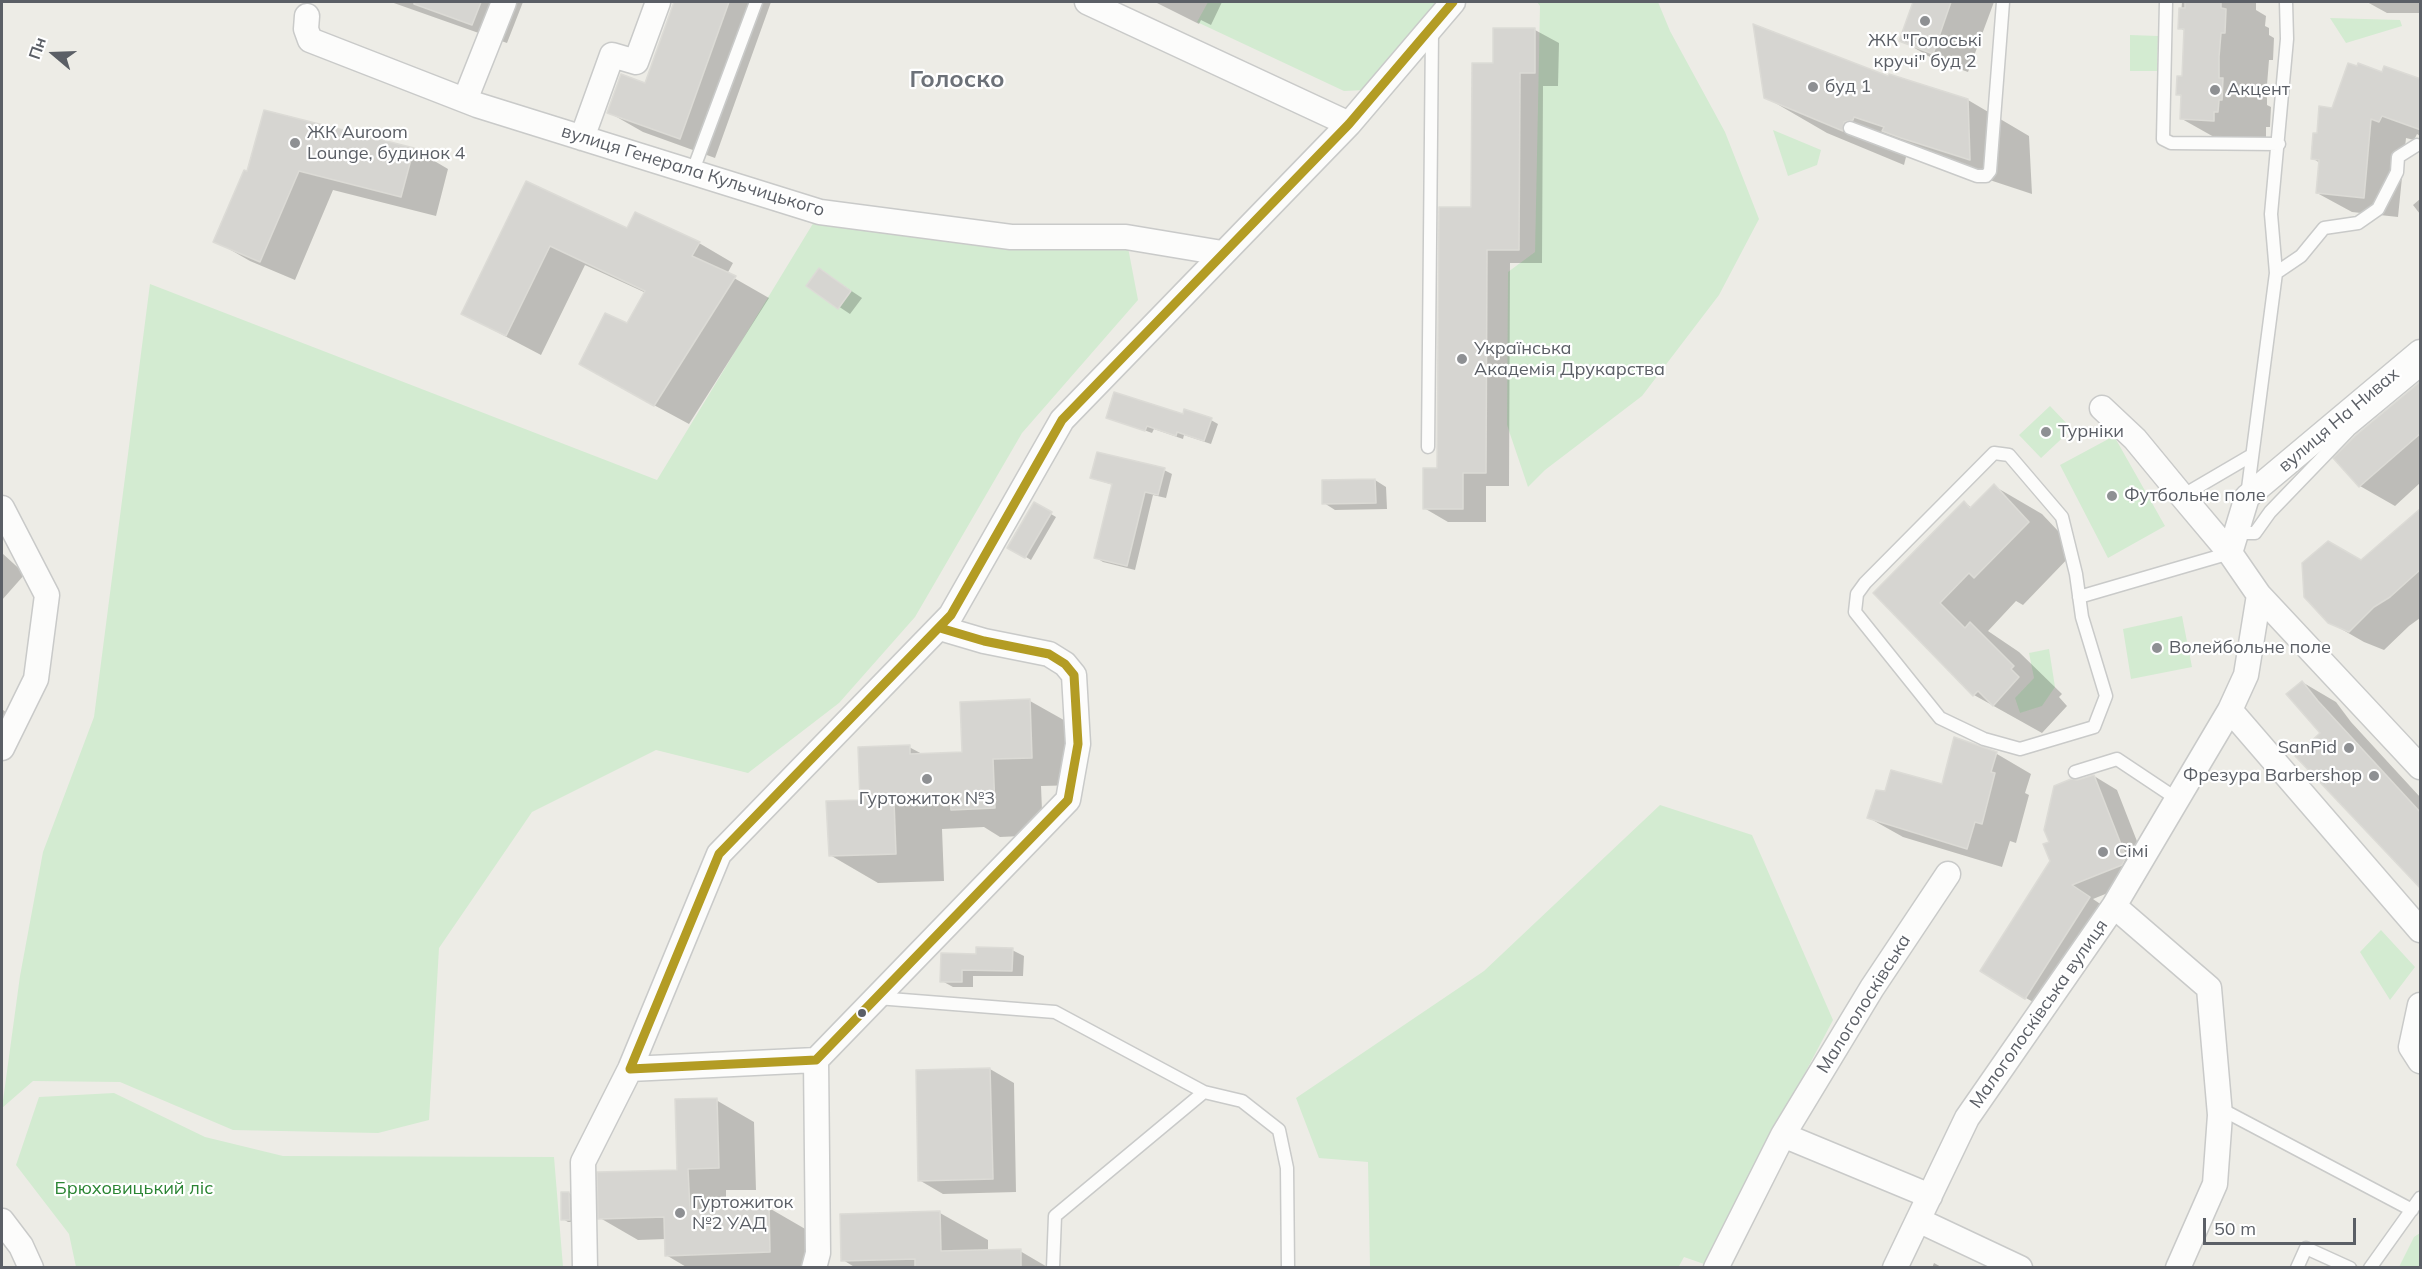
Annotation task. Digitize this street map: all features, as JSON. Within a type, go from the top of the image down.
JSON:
[{"type":"street","points":[[465,100],[504,2]]},
{"type":"street","points":[[582,138],[612,55],[636,62],[658,2]]},
{"type":"street","points":[[1087,2],[1349,124]]},
{"type":"street","points":[[585,1268],[583,1162],[630,1069],[719,854],[940,628],[957,605],[1062,420],[1349,124],[1454,2]]},
{"type":"street","name":"вулиця Генерала Кульчицького","points":[[307,16],[306,29],[310,40],[465,100],[820,212],[1011,237],[1126,237],[1222,253]]},
{"type":"street","name":"вулиця На Нивах","points":[[2247,497],[2421,352]]},
{"type":"street","points":[[2102,408],[2135,439],[2182,496],[2233,543],[2259,596],[2421,767]]},
{"type":"street","points":[[2233,543],[2247,497]]},
{"type":"street","points":[[2,508],[47,595],[36,679],[2,748]]},
{"type":"street","points":[[2114,906],[2230,710],[2246,675],[2259,596]]},
{"type":"street","points":[[630,1069],[816,1060],[1068,800],[1078,744],[1074,675],[1065,664],[1049,654],[984,641],[940,628]]},
{"type":"street","points":[[2230,710],[2421,930]]},
{"type":"street","name":"Малоголосківська","points":[[1716,1268],[1783,1135],[1872,988],[1948,874]]},
{"type":"street","name":"Малоголосківська вулиця","points":[[1895,1268],[1967,1119],[2114,906],[2209,988],[2219,1108],[2214,1184],[2178,1268]]},
{"type":"street","points":[[2421,1005],[2411,1047],[2421,1061]]},
{"type":"street","points":[[814,1268],[818,1253],[816,1060]]},
{"type":"street","points":[[1783,1135],[1930,1196]]},
{"type":"street","points":[[1918,1220],[2020,1268]]},
{"type":"street","points":[[2,1221],[21,1246],[31,1268]]},
{"type":"lane","points":[[692,172],[756,2]]},
{"type":"lane","points":[[1850,128],[1977,176],[1986,176],[1990,171],[2003,2]]},
{"type":"lane","points":[[2166,2],[2163,139],[2171,143],[2278,144]]},
{"type":"lane","points":[[2247,497],[2276,273],[2271,214],[2287,39],[2286,2]]},
{"type":"lane","points":[[1428,447],[1432,27]]},
{"type":"lane","points":[[2276,273],[2301,256],[2324,228],[2358,223],[2378,209],[2397,172],[2398,157],[2417,145]]},
{"type":"lane","points":[[2079,597],[2233,543],[2255,533],[2270,512],[2349,430],[2421,371]]},
{"type":"lane","points":[[1994,453],[2009,455],[2062,517],[2079,597],[2082,617],[2106,696],[2094,727],[2020,749],[1983,739],[1940,718],[1855,612],[1857,594],[1865,583],[1994,453]]},
{"type":"lane","points":[[2182,496],[2252,455]]},
{"type":"lane","points":[[2076,772],[2117,759],[2176,799]]},
{"type":"lane","points":[[875,998],[1054,1012],[1204,1092],[1242,1101],[1279,1130],[1287,1168],[1288,1268]]},
{"type":"lane","points":[[1053,1268],[1055,1216],[1204,1092]]},
{"type":"lane","points":[[2219,1108],[2412,1210]]},
{"type":"lane","points":[[2370,1268],[2421,1198]]},
{"type":"lane","points":[[2297,1268],[2306,1248],[2350,1268]]},
{"type":"green space","points":[[1208,2],[1441,2],[1364,90],[1344,91],[1197,22]]},
{"type":"green space","points":[[1537,2],[1658,2],[1670,31],[1725,132],[1759,219],[1719,295],[1642,396],[1545,470],[1528,487],[1507,425],[1508,272],[1535,252],[1540,6]]},
{"type":"green space","points":[[2330,18],[2400,20],[2402,26],[2346,43]]},
{"type":"green space","points":[[2130,35],[2158,36],[2157,71],[2130,71]]},
{"type":"green space","points":[[1773,130],[1821,150],[1817,165],[1788,176]]},
{"type":"green space","points":[[820,212],[1126,237],[1138,300],[1022,433],[915,617],[839,703],[748,773],[656,750],[532,812],[439,948],[429,1120],[378,1133],[233,1130],[120,1082],[33,1081],[2,1108],[20,976],[43,852],[94,717],[150,284],[657,480]]},
{"type":"green space","name":"Турніки","points":[[2050,406],[2072,429],[2041,458],[2019,435]]},
{"type":"green space","name":"Футбольне поле","points":[[2114,436],[2165,526],[2108,558],[2060,465]]},
{"type":"green space","name":"Волейбольне поле","points":[[2182,616],[2192,667],[2131,679],[2123,629]]},
{"type":"green space","points":[[2049,649],[2055,687],[2042,706],[2020,713],[2015,698],[2034,678],[2029,653]]},
{"type":"green space","points":[[1660,805],[1752,835],[1833,1020],[1704,1264],[1684,1257],[1678,1268],[1370,1267],[1368,1162],[1319,1158],[1296,1098],[1484,971]]},
{"type":"green space","points":[[2381,930],[2415,967],[2390,1000],[2360,952]]},
{"type":"green space","name":"Брюховицький ліс","points":[[114,1093],[205,1137],[283,1156],[554,1157],[563,1267],[76,1267],[69,1234],[16,1165],[39,1097]]},
{"type":"green space","points":[[2420,1233],[2420,1267],[2399,1267],[2414,1237]]},
{"type":"building","points":[[414,2],[481,2],[472,25],[414,4]]},
{"type":"building","points":[[674,2],[729,2],[680,139],[607,113],[621,74],[645,83]]},
{"type":"building","name":"ЖК \"Голоські кручі\" буд 2","points":[[1913,2],[1951,2],[1933,54],[1899,41]]},
{"type":"building","points":[[2185,2],[2221,2],[2221,8],[2226,9],[2225,33],[2221,33],[2219,57],[2219,78],[2223,78],[2222,100],[2219,100],[2218,112],[2214,112],[2214,121],[2180,119],[2181,95],[2176,95],[2177,76],[2182,76],[2184,29],[2178,29],[2179,8],[2185,8]]},
{"type":"building","name":"буд 1","points":[[1753,24],[1888,76],[1889,74],[1968,99],[1970,160],[1882,131],[1884,127],[1854,117],[1853,120],[1844,122],[1843,131],[1764,98]]},
{"type":"building","name":"Українська Академія Друкарства","points":[[1493,28],[1535,28],[1535,73],[1520,73],[1519,250],[1487,250],[1486,473],[1463,473],[1463,509],[1423,509],[1423,468],[1437,468],[1439,207],[1471,207],[1472,63],[1493,63]]},
{"type":"building","points":[[2348,63],[2357,66],[2358,63],[2382,72],[2384,66],[2421,79],[2421,130],[2382,116],[2379,122],[2371,119],[2364,198],[2316,193],[2319,160],[2311,159],[2313,133],[2317,133],[2319,106],[2332,108]]},
{"type":"building","points":[[264,110],[414,148],[401,197],[299,171],[260,262],[213,242],[244,170],[247,171]]},
{"type":"building","points":[[526,181],[627,228],[635,212],[700,242],[692,256],[736,276],[654,406],[579,364],[605,313],[627,323],[645,291],[550,246],[506,336],[461,314]]},
{"type":"building","points":[[819,268],[851,291],[838,309],[806,286]]},
{"type":"building","points":[[2421,381],[2421,433],[2359,487],[2333,458],[2355,436]]},
{"type":"building","points":[[1114,392],[1183,414],[1184,409],[1212,418],[1204,441],[1177,432],[1176,436],[1147,426],[1145,431],[1106,418]]},
{"type":"building","points":[[1097,452],[1165,468],[1158,495],[1145,492],[1127,566],[1094,558],[1112,484],[1090,478]]},
{"type":"building","points":[[1375,479],[1376,503],[1322,504],[1322,480]]},
{"type":"building","points":[[1994,484],[2029,522],[1974,578],[1969,573],[1940,603],[1965,628],[1970,622],[2014,666],[2011,669],[2019,677],[1993,706],[1978,691],[1973,696],[1873,593],[1964,501],[1970,508]]},
{"type":"building","points":[[1034,502],[1052,512],[1025,558],[1007,548]]},
{"type":"building","points":[[2421,508],[2421,569],[2390,597],[2374,607],[2349,632],[2328,623],[2304,597],[2302,563],[2328,541],[2361,560]]},
{"type":"building","points":[[2302,681],[2421,813],[2421,889],[2295,756],[2320,733],[2286,694]]},
{"type":"building","name":"Гуртожиток №3","points":[[1030,699],[1032,758],[993,759],[995,808],[951,810],[950,800],[894,802],[896,854],[829,856],[826,801],[860,800],[858,747],[910,745],[910,754],[962,752],[960,702]]},
{"type":"building","points":[[1954,737],[1997,752],[1991,772],[1995,773],[1982,824],[1975,822],[1967,849],[1867,818],[1876,790],[1885,791],[1891,770],[1942,784]]},
{"type":"building","points":[[2094,775],[2126,857],[2122,865],[2072,885],[2090,897],[2025,999],[1980,971],[2050,861],[2043,844],[2049,842],[2044,830],[2054,786],[2071,779],[2077,780]]},
{"type":"building","points":[[976,947],[1013,948],[1012,971],[962,970],[962,982],[940,982],[941,953],[976,954]]},
{"type":"building","points":[[990,1068],[993,1179],[918,1181],[916,1070]]},
{"type":"building","name":"Гуртожиток №2 УАД","points":[[717,1098],[719,1168],[688,1169],[690,1210],[769,1207],[770,1252],[665,1256],[664,1217],[598,1219],[597,1172],[677,1170],[675,1099]]},
{"type":"building","points":[[561,1192],[569,1192],[570,1220],[561,1220]]},
{"type":"building","name":"Гуртожиток №2 УАД","points":[[940,1211],[941,1251],[1021,1249],[1021,1268],[915,1268],[915,1259],[841,1261],[840,1214]]},
{"type":"transit line","points":[[940,628],[984,641],[1049,654],[1065,664],[1074,675],[1078,744],[1068,800],[816,1060],[630,1069],[719,854],[951,615],[1062,420],[1349,124],[1453,2]]},
{"type":"place","name":"ЖК \"Голоські кручі\" буд 2","points":[[1925,21]]},
{"type":"place","name":"буд 1","points":[[1813,87]]},
{"type":"place","name":"Акцент","points":[[2215,90]]},
{"type":"place","name":"ЖК Auroom Lounge, будинок 4","points":[[295,143]]},
{"type":"place","name":"Українська Академія Друкарства","points":[[1462,359]]},
{"type":"place","name":"Турніки","points":[[2046,432]]},
{"type":"place","name":"Футбольне поле","points":[[2112,496]]},
{"type":"place","name":"Волейбольне поле","points":[[2157,648]]},
{"type":"place","name":"SanPid","points":[[2349,748]]},
{"type":"place","name":"Фрезура Barbershop","points":[[2374,776]]},
{"type":"place","name":"Гуртожиток №3","points":[[927,779]]},
{"type":"place","name":"Сімі","points":[[2103,852]]},
{"type":"place","name":"Гуртожиток №2 УАД","points":[[680,1213]]},
{"type":"district","name":"Голоско","points":[[957,80]]}]
